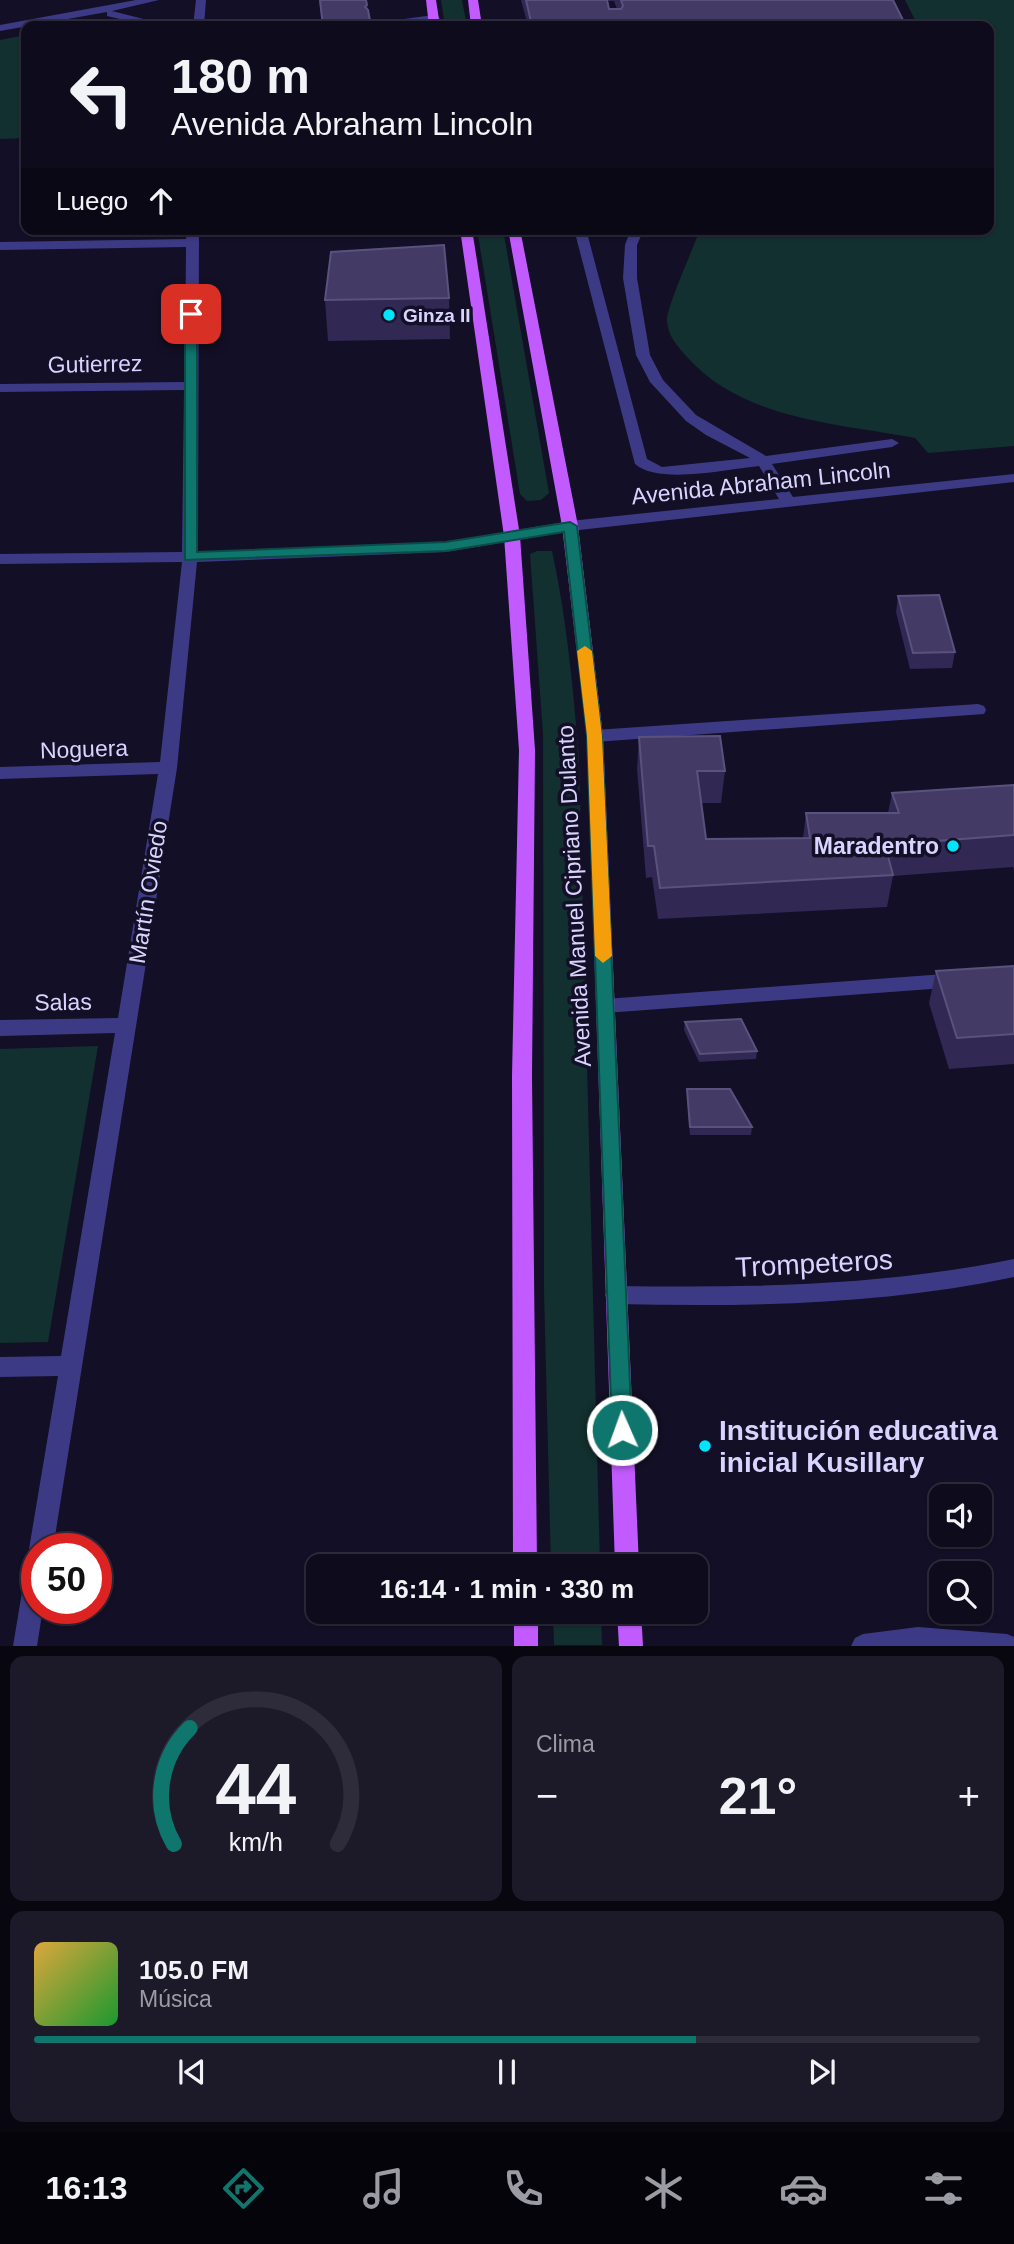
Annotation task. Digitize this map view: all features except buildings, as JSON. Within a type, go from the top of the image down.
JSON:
[{"type":"main road","points":[[431,0],[434,21]]},
{"type":"main road","points":[[472,0],[476,21]]},
{"type":"main road","name":"Avenida Manuel Cipriano Dulanto","points":[[467,235],[512,536],[527,750],[522,1076],[525,1554]]},
{"type":"main road","name":"Avenida Manuel Cipriano Dulanto","points":[[514,235],[570,526],[595,736],[627,1554]]},
{"type":"main road","points":[[526,1624],[526,1646]]},
{"type":"main road","points":[[630,1624],[631,1646]]},
{"type":"street","points":[[42,21],[155,0]]},
{"type":"street","points":[[200,21],[201,0]]},
{"type":"street","points":[[83,14],[132,16],[149,21]]},
{"type":"street","points":[[0,28],[21,24]]},
{"type":"street","points":[[582,235],[640,461],[648,468],[662,471],[763,461],[892,443]]},
{"type":"street","points":[[635,235],[631,245],[630,278],[643,355],[652,373],[674,403],[691,418],[711,432],[751,451],[763,461],[789,503]]},
{"type":"street","points":[[0,246],[192,236]]},
{"type":"street","name":"Martín Oviedo","points":[[44,1533],[168,768],[190,556],[192,236]]},
{"type":"street","name":"Gutierrez","points":[[0,388],[191,386]]},
{"type":"street","name":"Avenida Abraham Lincoln","points":[[0,559],[190,556],[446,547],[570,526],[1014,478]]},
{"type":"street","points":[[595,736],[978,710]]},
{"type":"street","name":"Noguera","points":[[0,773],[168,768]]},
{"type":"street","points":[[605,1006],[972,979]]},
{"type":"street","name":"Salas","points":[[0,1028],[127,1025]]},
{"type":"street","name":"Trompeteros","points":[[616,1295],[715,1297],[849,1292],[959,1281],[1014,1268]]},
{"type":"street","points":[[0,1367],[71,1366]]},
{"type":"street","points":[[25,1646],[29,1624]]},
{"type":"street","points":[[863,1646],[918,1639],[1007,1646]]},
{"type":"green space","points":[[441,0],[462,0],[466,21],[444,21]]},
{"type":"green space","points":[[905,0],[1014,0],[1014,446],[928,453],[915,438],[793,416],[763,406],[735,394],[710,378],[680,349],[667,325],[671,302],[698,235],[994,235],[994,21],[916,21]]},
{"type":"green space","points":[[21,36],[21,138],[0,139],[0,40]]},
{"type":"green space","points":[[478,235],[504,235],[549,493],[541,500],[527,501],[520,494]]},
{"type":"green space","points":[[552,551],[566,628],[579,758],[600,1554],[551,1554],[544,1291],[543,734],[530,554]]},
{"type":"green space","points":[[98,1046],[48,1342],[0,1343],[0,1049]]},
{"type":"green space","points":[[553,1624],[601,1624],[602,1645],[554,1645]]},
{"type":"slow traffic","points":[[585,651],[595,736],[603,956]]},
{"type":"place","name":"Ginza II","points":[[389,315]]},
{"type":"place","name":"Maradentro","points":[[953,846]]},
{"type":"place","name":"Institución educativa inicial Kusillary","points":[[705,1446]]},
{"type":"route","points":[[191,314],[190,556],[446,547],[570,526],[595,736],[622,1430]]}]
